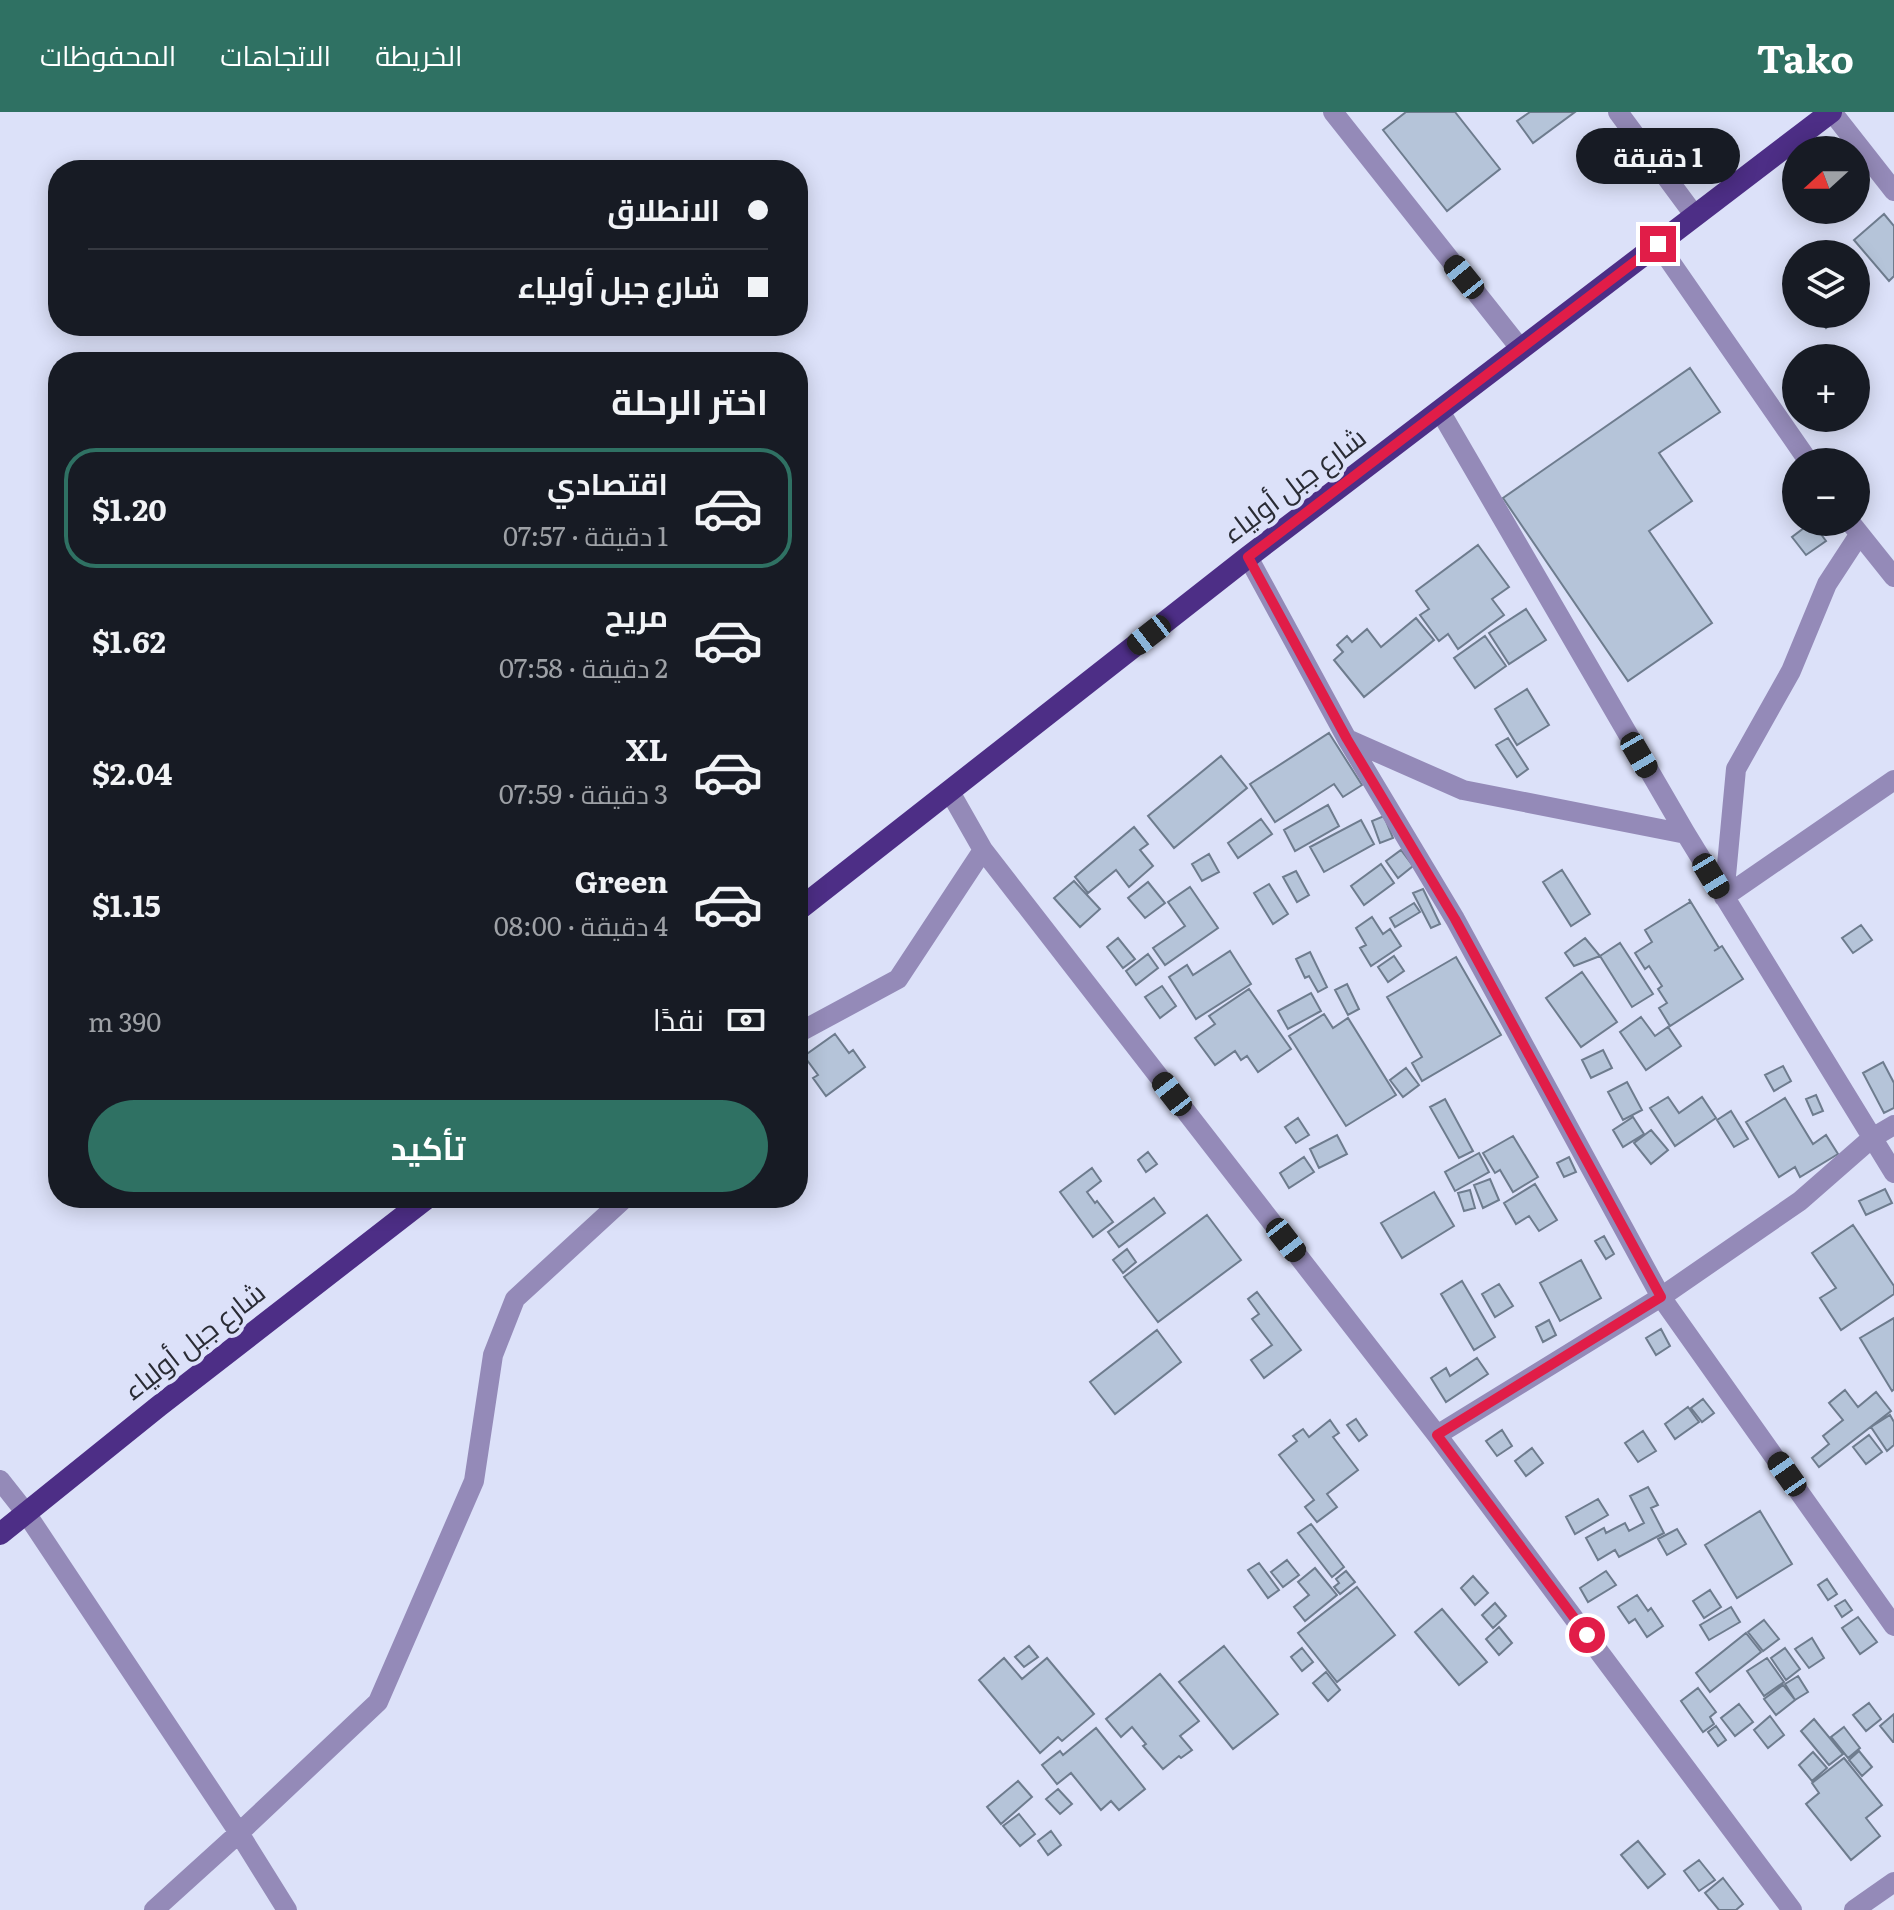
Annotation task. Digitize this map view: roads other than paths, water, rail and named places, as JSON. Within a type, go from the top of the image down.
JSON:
[{"type":"highway","name":"شارع جبل أولياء","points":[[808,902],[1248,557],[1831,112]]},
{"type":"highway","name":"شارع جبل أولياء","points":[[0,1534],[414,1208]]},
{"type":"street","points":[[1333,112],[1520,348]]},
{"type":"street","points":[[1618,112],[1695,216]]},
{"type":"street","points":[[1831,112],[1894,191]]},
{"type":"street","points":[[1658,244],[1799,448]]},
{"type":"street","points":[[1440,411],[1686,834],[1894,1173]]},
{"type":"street","points":[[1724,897],[1736,769],[1791,671],[1850,536]]},
{"type":"street","points":[[1861,536],[1894,577]]},
{"type":"street","points":[[1248,557],[1347,739],[1455,919],[1661,1297],[1894,1626]]},
{"type":"street","points":[[1347,739],[1463,790],[1686,834]]},
{"type":"street","points":[[1724,897],[1894,780]]},
{"type":"street","points":[[950,792],[983,850],[1437,1435],[1792,1910]]},
{"type":"street","points":[[808,1028],[898,979],[983,850]]},
{"type":"street","points":[[1437,1435],[1661,1297],[1800,1201],[1872,1138],[1894,1125]]},
{"type":"street","points":[[154,1910],[378,1702],[474,1481],[493,1355],[515,1299],[614,1208]]},
{"type":"street","points":[[0,1480],[26,1513],[287,1910]]},
{"type":"street","points":[[1854,1910],[1894,1882]]}]
